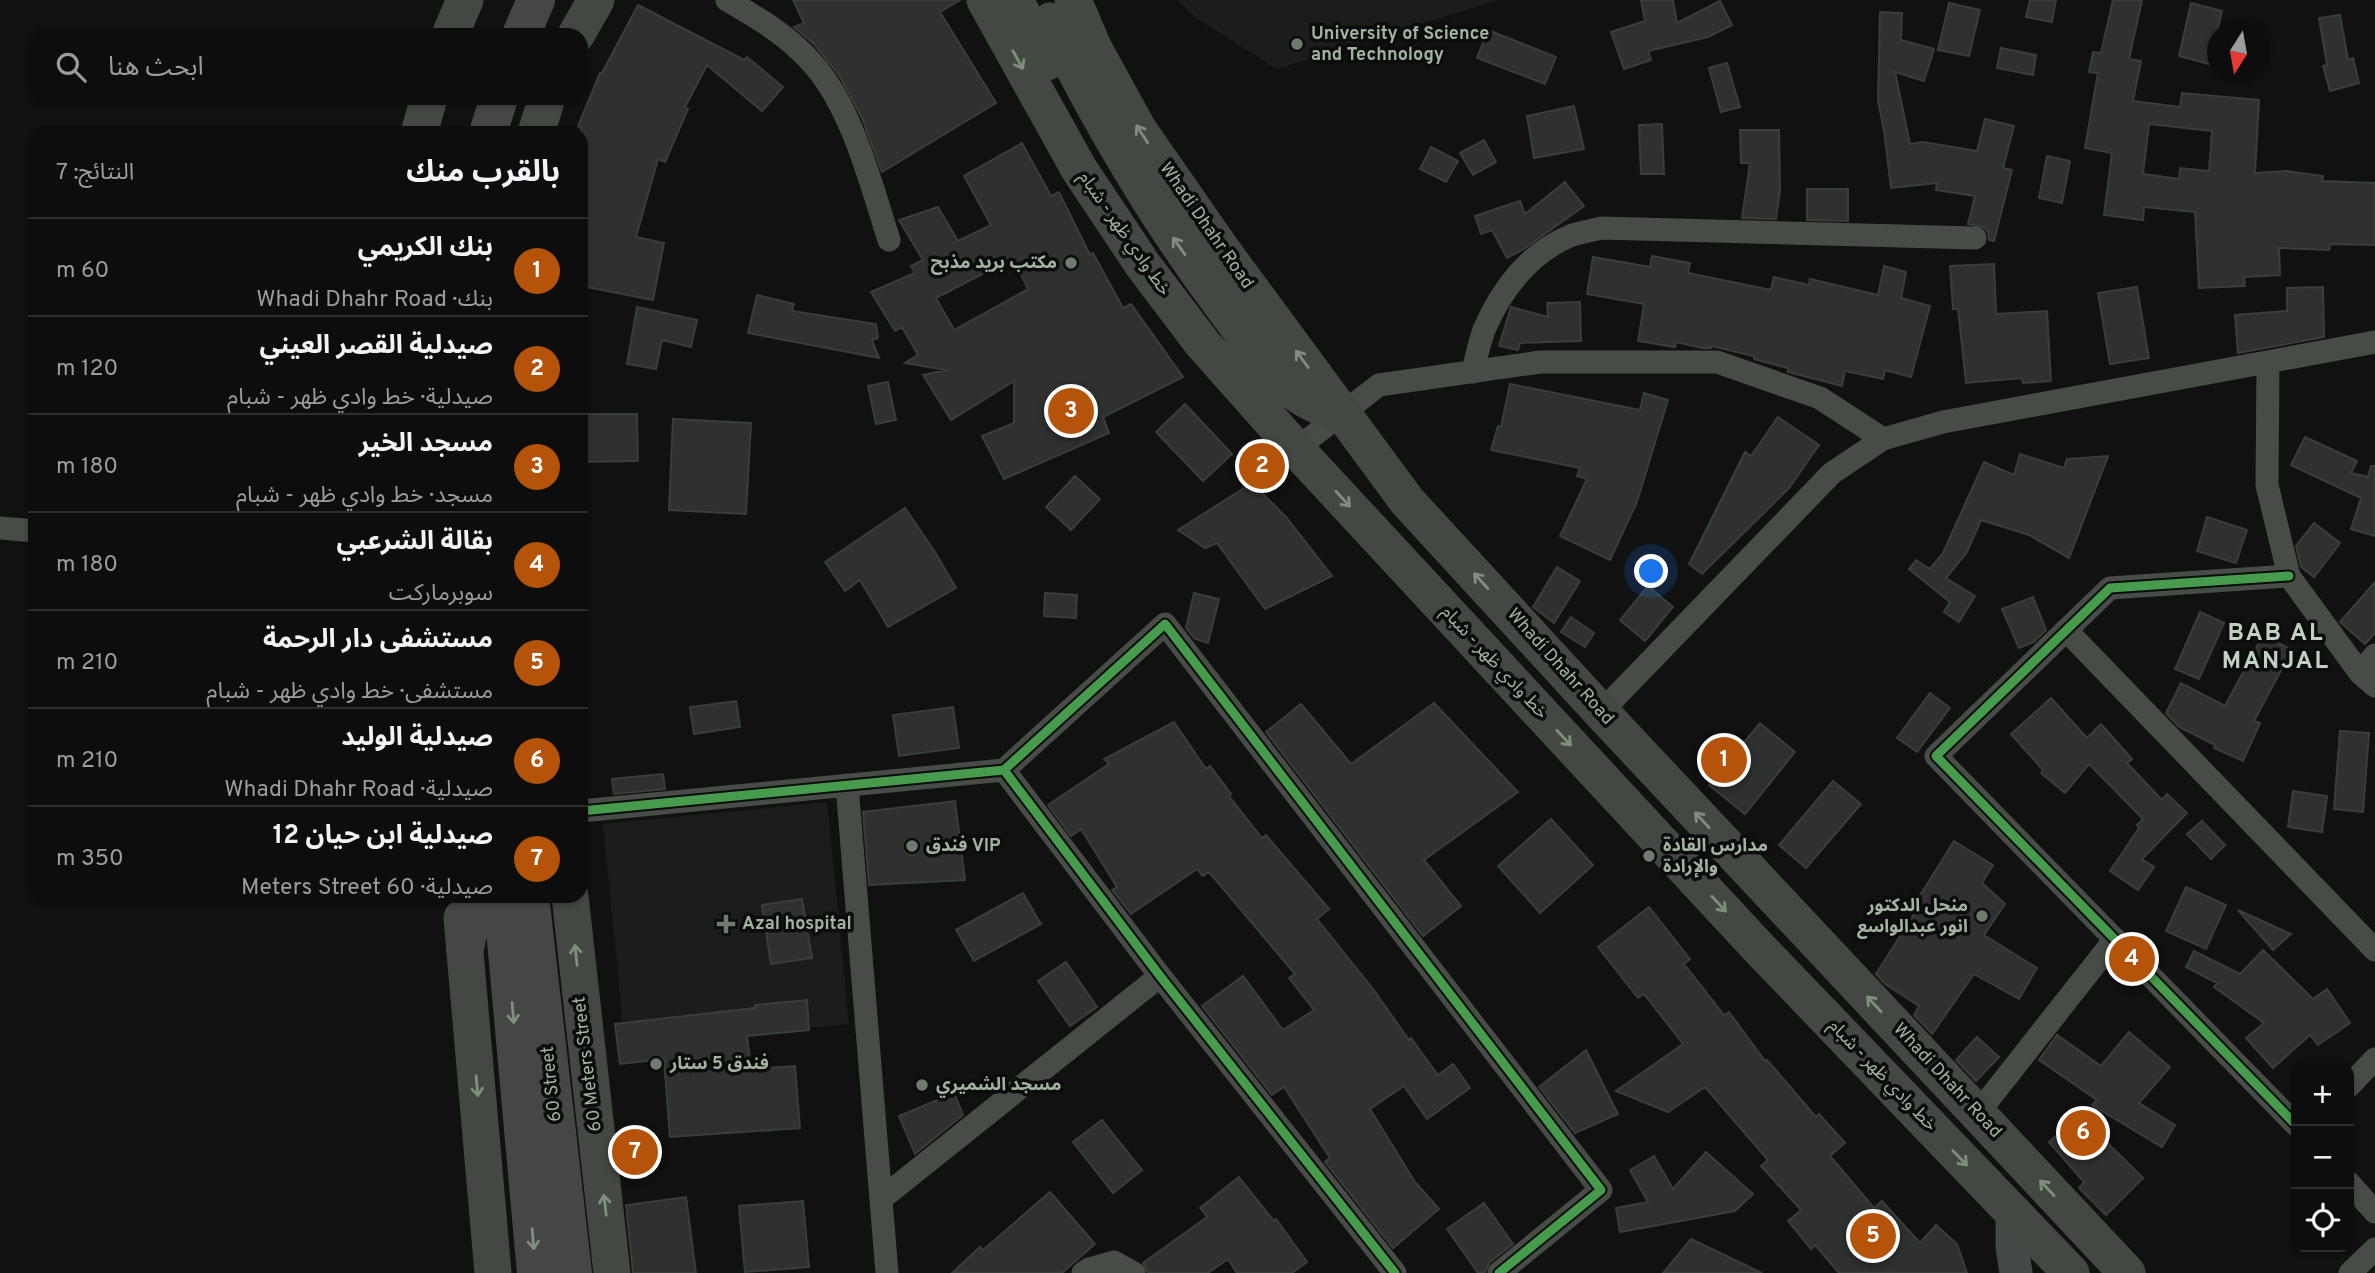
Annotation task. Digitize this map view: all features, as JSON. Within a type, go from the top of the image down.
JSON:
[{"type":"highway","points":[[497,28],[508,0]]},
{"type":"highway","points":[[524,28],[536,0]]},
{"type":"highway","points":[[464,126],[469,105]]},
{"type":"highway","points":[[490,126],[497,105]]},
{"type":"highway","points":[[465,948],[475,903]]},
{"type":"highway","name":"60 Street","points":[[503,903],[536,1273]]},
{"type":"highway","name":"60 Street","points":[[531,903],[573,1273]]},
{"type":"main road","points":[[453,28],[465,0]]},
{"type":"main road","points":[[580,28],[596,0]]},
{"type":"main road","name":"خط وادي ظهر - شبام","points":[[985,0],[1079,169],[1143,265],[1202,342],[1296,449],[1756,945],[2063,1265]]},
{"type":"main road","points":[[1015,0],[1119,198],[1202,317],[1276,403],[1291,432],[1296,449]]},
{"type":"main road","points":[[1040,0],[1111,138],[1154,209],[1209,289],[1285,385],[1320,407],[1343,414]]},
{"type":"main road","name":"Whadi Dhahr Road","points":[[1073,0],[1094,49],[1138,129],[1222,250],[1407,501],[1788,913],[2127,1273]]},
{"type":"main road","points":[[421,126],[427,105]]},
{"type":"main road","points":[[538,126],[545,105]]},
{"type":"main road","points":[[460,903],[493,1273]]},
{"type":"main road","name":"60 Meters Street","points":[[571,903],[612,1273]]},
{"type":"main road","points":[[1756,945],[1788,913]]},
{"type":"main road","points":[[2063,1265],[2084,1227]]},
{"type":"street","points":[[727,0],[774,28],[813,64],[837,97],[865,166],[889,240]]},
{"type":"street","points":[[1472,372],[1484,330],[1525,264],[1570,236],[1601,228],[1975,238]]},
{"type":"street","points":[[1601,712],[1832,473],[1883,439],[1942,422],[2375,342]]},
{"type":"street","points":[[1296,449],[1379,385],[1540,362],[1717,362],[1819,398],[1883,439]]},
{"type":"street","points":[[2268,362],[2267,485],[2290,576],[2367,680]]},
{"type":"street","points":[[0,528],[28,530]]},
{"type":"street","points":[[2290,576],[2109,587],[1936,756],[2291,1120]]},
{"type":"street","points":[[588,810],[1004,771],[1165,624],[1601,1190],[1499,1273]]},
{"type":"street","points":[[2066,630],[2375,950]]},
{"type":"street","points":[[2367,680],[2375,655]]},
{"type":"street","points":[[1004,771],[1160,976],[1395,1273]]},
{"type":"street","points":[[847,785],[887,1273]]},
{"type":"street","points":[[1978,1113],[2115,939]]},
{"type":"street","points":[[881,1199],[1160,976]]},
{"type":"street","points":[[2354,1081],[2375,1059]]},
{"type":"street","points":[[2354,1189],[2375,1212]]},
{"type":"street","points":[[2012,1212],[2012,1246],[2016,1273]]},
{"type":"street","points":[[2350,1273],[2375,1249]]},
{"type":"street","points":[[1083,1273],[1114,1262],[1134,1273]]},
{"type":"shaded area","name":"University of Science and Technology","points":[[1178,0],[1498,0],[1277,69],[1196,18]]},
{"type":"shaded area","name":"Azal hospital","points":[[827,802],[849,1024],[625,1045],[603,824]]},
{"type":"building","points":[[793,0],[960,0],[940,12],[996,103],[882,172],[862,118],[839,75],[814,44],[794,27],[804,23]]},
{"type":"building","points":[[1641,0],[1673,0],[1677,23],[1720,1],[1732,25],[1708,37],[1648,51],[1651,60],[1624,69],[1611,32],[1645,21]]},
{"type":"building","points":[[2030,0],[2056,0],[2052,22],[2026,17]]},
{"type":"building","points":[[2113,0],[2142,0],[2129,59],[2141,61],[2133,101],[2180,107],[2182,93],[2259,100],[2255,173],[2286,171],[2323,176],[2322,181],[2375,183],[2375,245],[2330,244],[2329,250],[2279,248],[2280,275],[2244,277],[2245,286],[2199,288],[2195,212],[2144,207],[2143,220],[2104,215],[2112,153],[2085,148],[2098,73],[2089,72],[2093,52],[2101,53]],"holes":[[[2149,124],[2212,131],[2209,171],[2180,168],[2179,179],[2143,174]]]},
{"type":"building","points":[[1949,3],[1980,10],[1969,56],[1938,50]]},
{"type":"building","points":[[2191,3],[2222,11],[2220,21],[2207,21],[2207,63],[2179,56]]},
{"type":"building","points":[[638,5],[744,60],[747,57],[783,87],[762,111],[707,65],[685,107],[688,109],[665,162],[658,159],[636,237],[664,243],[653,300],[588,287],[588,126],[578,126]]},
{"type":"building","points":[[1880,12],[1902,13],[1901,40],[1934,49],[1924,81],[1895,72],[1910,144],[1923,142],[1977,151],[1985,119],[2014,126],[2003,168],[2012,170],[1994,241],[1989,240],[1988,232],[1983,227],[1968,224],[1975,196],[1936,190],[1937,183],[1891,188],[1878,100]]},
{"type":"building","points":[[2340,15],[2348,60],[2353,58],[2359,83],[2330,91],[2323,66],[2327,65],[2319,18]]},
{"type":"building","points":[[1488,30],[1556,57],[1545,84],[1477,58]]},
{"type":"building","points":[[2001,48],[2036,55],[2033,75],[1997,68]]},
{"type":"building","points":[[1727,63],[1740,107],[1721,112],[1709,68]]},
{"type":"building","points":[[1574,106],[1584,149],[1534,158],[1527,116]]},
{"type":"building","points":[[1662,124],[1664,174],[1641,174],[1639,125]]},
{"type":"building","points":[[1740,130],[1779,130],[1780,191],[1776,219],[1742,218],[1750,163],[1741,163]]},
{"type":"building","points":[[1484,140],[1496,162],[1473,175],[1460,153]]},
{"type":"building","points":[[1022,143],[1051,196],[1059,192],[1090,255],[1093,253],[1123,308],[1131,304],[1183,377],[1103,417],[1109,433],[1004,479],[982,436],[1014,423],[1014,381],[951,420],[923,375],[946,370],[905,363],[918,355],[902,327],[895,331],[871,292],[915,273],[911,266],[923,260],[899,220],[938,207],[958,241],[991,225],[964,176]],"holes":[[[1013,258],[1028,289],[954,330],[936,298]]]},
{"type":"building","points":[[1431,147],[1458,161],[1446,182],[1420,169]]},
{"type":"building","points":[[2047,156],[2070,161],[2062,203],[2039,198]]},
{"type":"building","points":[[1565,182],[1584,206],[1524,249],[1507,258],[1492,230],[1481,234],[1475,216],[1520,201],[1525,214]]},
{"type":"building","points":[[1807,189],[1848,189],[1848,221],[1807,220]]},
{"type":"building","points":[[1652,256],[1690,263],[1688,273],[1771,290],[1774,277],[1809,285],[1810,279],[1878,295],[1884,266],[1906,272],[1901,298],[1930,306],[1911,377],[1885,370],[1883,379],[1845,371],[1842,386],[1788,372],[1788,368],[1754,359],[1754,356],[1711,346],[1702,348],[1676,342],[1675,347],[1638,341],[1644,304],[1587,294],[1593,257],[1650,267]]},
{"type":"building","points":[[1994,264],[1996,314],[2047,311],[2051,381],[2023,383],[2022,378],[1966,383],[1958,309],[1953,309],[1950,266]]},
{"type":"building","points":[[2137,287],[2149,358],[2110,364],[2098,293]]},
{"type":"building","points":[[2323,287],[2324,337],[2238,353],[2235,315],[2287,311],[2287,288]]},
{"type":"building","points":[[757,295],[794,304],[792,311],[876,324],[878,338],[872,340],[879,358],[748,333]]},
{"type":"building","points":[[1580,302],[1581,341],[1520,343],[1518,350],[1499,346],[1511,307],[1548,317],[1547,303]]},
{"type":"building","points":[[637,307],[697,320],[691,347],[662,340],[656,369],[627,364]]},
{"type":"building","points":[[888,382],[896,420],[876,424],[868,386]]},
{"type":"building","points":[[1510,384],[1640,410],[1644,393],[1668,400],[1637,502],[1610,560],[1560,536],[1587,479],[1577,476],[1580,468],[1491,450],[1498,426],[1501,427]]},
{"type":"building","points":[[1185,404],[1232,454],[1203,481],[1156,432]]},
{"type":"building","points":[[588,414],[637,414],[638,461],[588,462]]},
{"type":"building","points":[[1778,417],[1819,445],[1789,488],[1702,574],[1689,564],[1745,452],[1751,456]]},
{"type":"building","points":[[673,419],[751,423],[746,514],[669,510]]},
{"type":"building","points":[[2305,437],[2357,461],[2351,473],[2368,477],[2371,466],[2375,466],[2375,536],[2351,529],[2361,498],[2291,465]]},
{"type":"building","points":[[2020,454],[2064,468],[2067,459],[2108,456],[2069,558],[2029,535],[1981,520],[1967,552],[1946,578],[1975,596],[1959,622],[1944,612],[1950,602],[1909,569],[1916,560],[1930,569],[1943,553],[1984,462],[2014,475]]},
{"type":"building","points":[[1075,476],[1100,499],[1071,530],[1046,507]]},
{"type":"building","points":[[1252,483],[1286,517],[1332,576],[1265,609],[1217,543],[1205,548],[1178,530]]},
{"type":"building","points":[[905,508],[956,588],[888,627],[860,580],[845,591],[825,562]]},
{"type":"building","points":[[2207,517],[2247,530],[2236,563],[2197,551]]},
{"type":"building","points":[[2314,523],[2340,543],[2314,577],[2301,567],[2296,546]]},
{"type":"building","points":[[1557,567],[1580,581],[1554,623],[1533,607]]},
{"type":"building","points":[[2375,582],[2375,633],[2365,644],[2340,622]]},
{"type":"building","points":[[1648,586],[1673,607],[1645,641],[1620,620]]},
{"type":"building","points":[[1045,593],[1077,595],[1076,618],[1044,616]]},
{"type":"building","points":[[1194,593],[1219,599],[1208,643],[1195,639],[1186,628]]},
{"type":"building","points":[[2033,597],[2046,630],[2034,642],[2019,648],[2002,609]]},
{"type":"building","points":[[2200,612],[2224,623],[2199,679],[2175,669]]},
{"type":"building","points":[[1571,617],[1594,633],[1585,647],[1561,632]]},
{"type":"building","points":[[2263,635],[2292,650],[2254,721],[2260,723],[2243,761],[2214,748],[2215,745],[2179,727],[2166,713],[2181,683],[2225,706]]},
{"type":"building","points":[[1930,693],[1950,708],[1917,752],[1897,738]]},
{"type":"building","points":[[2051,698],[2087,738],[2101,724],[2132,759],[2127,763],[2162,800],[2167,794],[2187,813],[2142,859],[2154,867],[2138,890],[2110,871],[2143,819],[2089,764],[2065,793],[2041,773],[2043,770],[2011,734]]},
{"type":"building","points":[[736,701],[740,727],[694,734],[690,707]]},
{"type":"building","points":[[1434,703],[1518,792],[1424,860],[1461,906],[1423,936],[1266,732],[1301,704],[1351,764]]},
{"type":"building","points":[[953,707],[959,748],[899,756],[893,715]]},
{"type":"building","points":[[1174,722],[1206,769],[1210,766],[1231,794],[1229,796],[1262,838],[1266,835],[1329,909],[1317,919],[1373,989],[1409,1040],[1411,1038],[1438,1075],[1453,1064],[1470,1088],[1427,1119],[1404,1086],[1370,1109],[1415,1182],[1439,1209],[1393,1248],[1325,1162],[1330,1158],[1284,1087],[1272,1095],[1202,1006],[1243,976],[1283,1030],[1314,1010],[1289,978],[1295,974],[1209,872],[1203,876],[1197,869],[1131,914],[1112,890],[1117,887],[1081,829],[1071,836],[1048,805],[1109,764],[1104,759]]},
{"type":"building","points":[[1760,723],[1795,752],[1745,814],[1709,785]]},
{"type":"building","points":[[2340,731],[2369,733],[2363,812],[2334,809]]},
{"type":"building","points":[[663,774],[665,789],[614,794],[612,779]]},
{"type":"building","points":[[1833,781],[1861,804],[1806,868],[1779,845]]},
{"type":"building","points":[[2293,791],[2327,796],[2322,832],[2288,827]]},
{"type":"building","name":"فندق VIP","points":[[955,801],[965,880],[869,885],[863,812]]},
{"type":"building","points":[[1551,819],[1593,865],[1540,913],[1498,866]]},
{"type":"building","points":[[2202,821],[2225,845],[2211,859],[2187,834]]},
{"type":"building","points":[[1954,841],[1993,865],[1982,883],[2005,904],[1984,935],[2037,968],[2019,999],[1974,974],[1932,1034],[1914,1015],[1919,1006],[1885,984],[1876,974],[1923,900],[1919,897]]},
{"type":"building","points":[[2186,887],[2226,905],[2206,949],[2166,931]]},
{"type":"building","points":[[1023,893],[1041,924],[974,961],[956,930]]},
{"type":"building","points":[[802,899],[812,958],[771,964],[762,905]]},
{"type":"building","points":[[1649,907],[1690,959],[1684,964],[1724,1015],[1729,1012],[1765,1061],[1767,1060],[1816,1117],[1819,1114],[1845,1143],[1830,1156],[1874,1208],[1882,1201],[1920,1243],[1936,1225],[1957,1244],[1967,1273],[1839,1273],[1815,1245],[1811,1249],[1788,1221],[1801,1210],[1761,1166],[1768,1160],[1705,1087],[1668,1112],[1616,1091],[1683,1044],[1644,994],[1638,998],[1598,947]]},
{"type":"building","points":[[2238,910],[2291,934],[2273,950]]},
{"type":"building","points":[[2263,950],[2313,999],[2327,989],[2350,1023],[2318,1045],[2310,1035],[2273,1068],[2246,1038],[2264,1023],[2214,987],[2217,983],[2186,967],[2194,951],[2240,974]]},
{"type":"building","points":[[1066,962],[1097,1007],[1070,1026],[1038,981]]},
{"type":"building","points":[[807,1000],[809,1030],[747,1036],[751,1069],[795,1066],[800,1128],[670,1137],[664,1059],[620,1064],[615,1024]]},
{"type":"building","points":[[2129,1032],[2170,1067],[2139,1103],[2175,1125],[2162,1147],[2092,1105],[2097,1100],[2039,1060],[2057,1035],[2101,1066]]},
{"type":"building","points":[[1977,1037],[1999,1057],[1976,1081],[1956,1060]]},
{"type":"building","points":[[1586,1050],[1618,1114],[1575,1133],[1539,1087]]},
{"type":"building","points":[[954,1093],[963,1115],[915,1154],[899,1116]]},
{"type":"building","points":[[2079,1115],[2143,1178],[2106,1215],[2079,1188],[2084,1182],[2049,1142]]},
{"type":"building","points":[[1102,1120],[1142,1170],[1113,1193],[1073,1142]]},
{"type":"building","points":[[1706,1152],[1753,1194],[1735,1211],[1620,1232],[1616,1208],[1648,1202],[1630,1170],[1654,1156],[1673,1189]]},
{"type":"building","points":[[1239,1177],[1274,1221],[1276,1219],[1307,1262],[1292,1273],[1237,1273],[1228,1259],[1208,1273],[1148,1273],[1143,1263],[1207,1217],[1200,1208]]},
{"type":"building","points":[[1050,1192],[1095,1244],[1062,1273],[952,1273],[980,1247],[983,1250]]},
{"type":"building","points":[[686,1197],[696,1273],[633,1273],[626,1205]]},
{"type":"building","points":[[803,1201],[809,1267],[745,1272],[739,1206]]},
{"type":"building","points":[[1484,1203],[1513,1244],[1490,1262],[1485,1272],[1478,1273],[1447,1229]]},
{"type":"building","points":[[1691,1239],[1762,1273],[1663,1273]]},
{"type":"cycle path","points":[[2289,576],[2110,588],[1936,756],[2291,1120]]},
{"type":"cycle path","points":[[1004,770],[1165,624],[1601,1190],[1499,1273]]},
{"type":"cycle path","points":[[588,810],[1004,770],[1160,976],[1395,1273]]},
{"type":"place","name":"University of Science and Technology","points":[[1297,44]]},
{"type":"place","name":"مكتب بريد مذبح","points":[[1071,263]]},
{"type":"place","name":"مسجد الخير","points":[[1071,411]]},
{"type":"place","name":"صيدلية القصر العيني","points":[[1262,466]]},
{"type":"place","name":"بنك الكريمي","points":[[1724,760]]},
{"type":"place","name":"فندق VIP","points":[[912,846]]},
{"type":"place","name":"مدارس القادة والإرادة","points":[[1649,856]]},
{"type":"place","name":"منحل الدكتور انور عبدالواسع","points":[[1982,916]]},
{"type":"place","name":"Azal hospital","points":[[726,924]]},
{"type":"place","name":"بقالة الشرعبي","points":[[2132,959]]},
{"type":"place","name":"فندق 5 ستار","points":[[656,1064]]},
{"type":"place","name":"مسجد الشميري","points":[[922,1085]]},
{"type":"place","name":"صيدلية الوليد","points":[[2083,1133]]},
{"type":"place","name":"صيدلية ابن حيان 12","points":[[635,1152]]},
{"type":"place","name":"مستشفى دار الرحمة","points":[[1873,1236]]},
{"type":"district","name":"BAB AL MANJAL","points":[[2276,648]]}]
